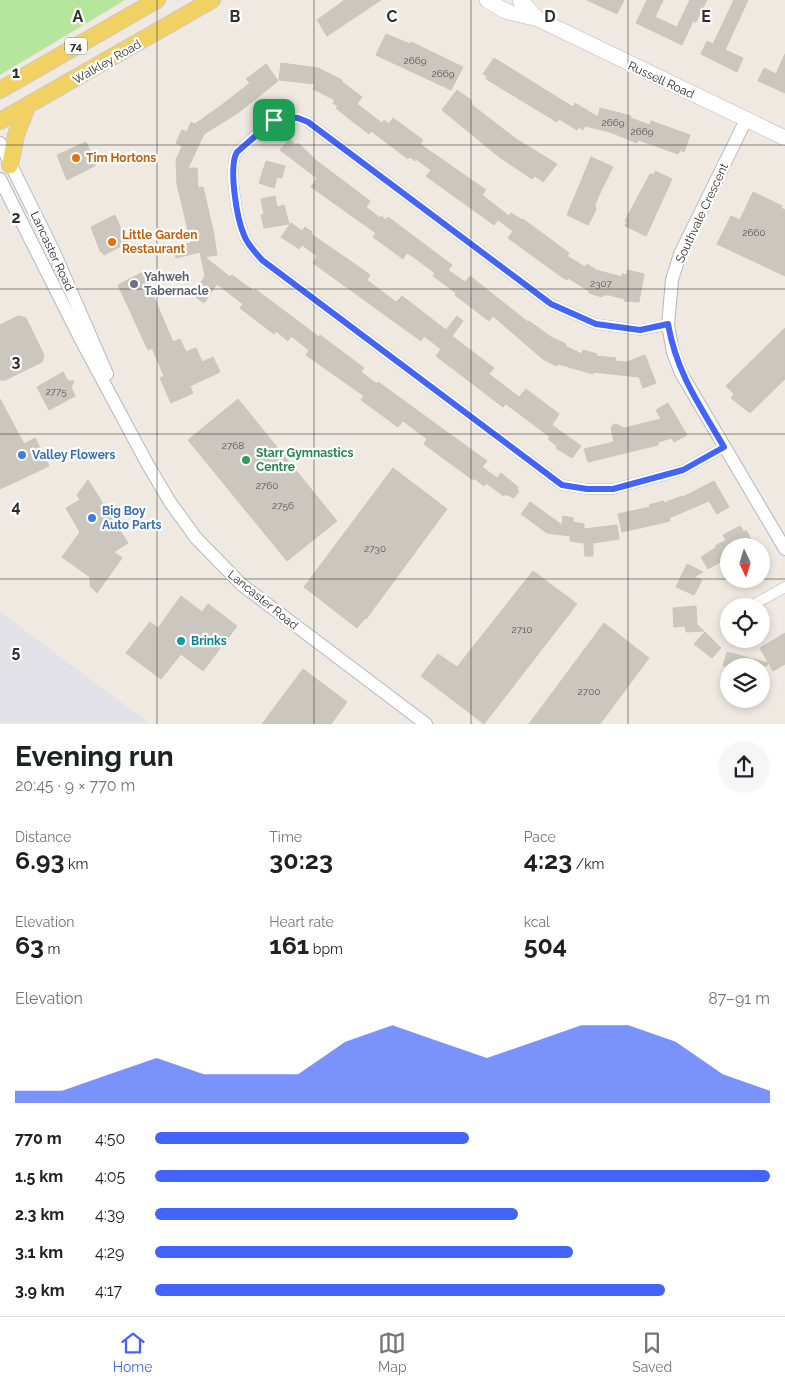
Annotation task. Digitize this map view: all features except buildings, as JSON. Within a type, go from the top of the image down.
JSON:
[{"type":"main road","name":"74","points":[[0,90],[157,0]]},
{"type":"main road","name":"Walkley Road","points":[[0,122],[212,0]]},
{"type":"main road","name":"Russell Road","points":[[487,0],[505,11],[538,19],[785,138]]},
{"type":"main road","name":"Russell Road","points":[[520,0],[538,19]]},
{"type":"main road","points":[[10,165],[16,135],[27,107]]},
{"type":"street","points":[[668,324],[640,330],[596,324],[551,304],[308,122],[298,118],[284,117],[274,120],[237,152],[234,157],[232,177],[244,236],[262,260],[562,485],[587,489],[613,489],[683,470],[724,447]]},
{"type":"street","name":"Southvale Crescent","points":[[746,120],[680,254],[672,280],[668,324],[672,352],[681,373],[785,549]]},
{"type":"street","name":"Lancaster Road","points":[[0,143],[54,252],[89,345]]},
{"type":"street","name":"Lancaster Road","points":[[0,179],[89,345],[136,443],[177,512],[196,538],[242,585],[426,724]]},
{"type":"street","points":[[765,598],[785,587]]},
{"type":"shaded area","points":[[0,612],[149,723],[0,723]]},
{"type":"green space","points":[[0,0],[125,0],[0,75]]},
{"type":"place","name":"Tim Hortons","points":[[76,158]]},
{"type":"place","name":"Little Garden Restaurant","points":[[112,242]]},
{"type":"place","name":"Yahweh Tabernacle","points":[[134,284]]},
{"type":"place","name":"Valley Flowers","points":[[22,455]]},
{"type":"place","name":"Starr Gymnastics Centre","points":[[246,460]]},
{"type":"place","name":"Big Boy Auto Parts","points":[[92,518]]},
{"type":"place","name":"Brinks","points":[[181,641]]},
{"type":"route","points":[[284,117],[298,118],[308,122],[551,304],[596,324],[640,330],[668,324],[672,352],[681,373],[724,447],[683,470],[613,489],[587,489],[562,485],[262,260],[244,236],[232,177],[234,157],[237,152],[274,120],[284,117]]}]
